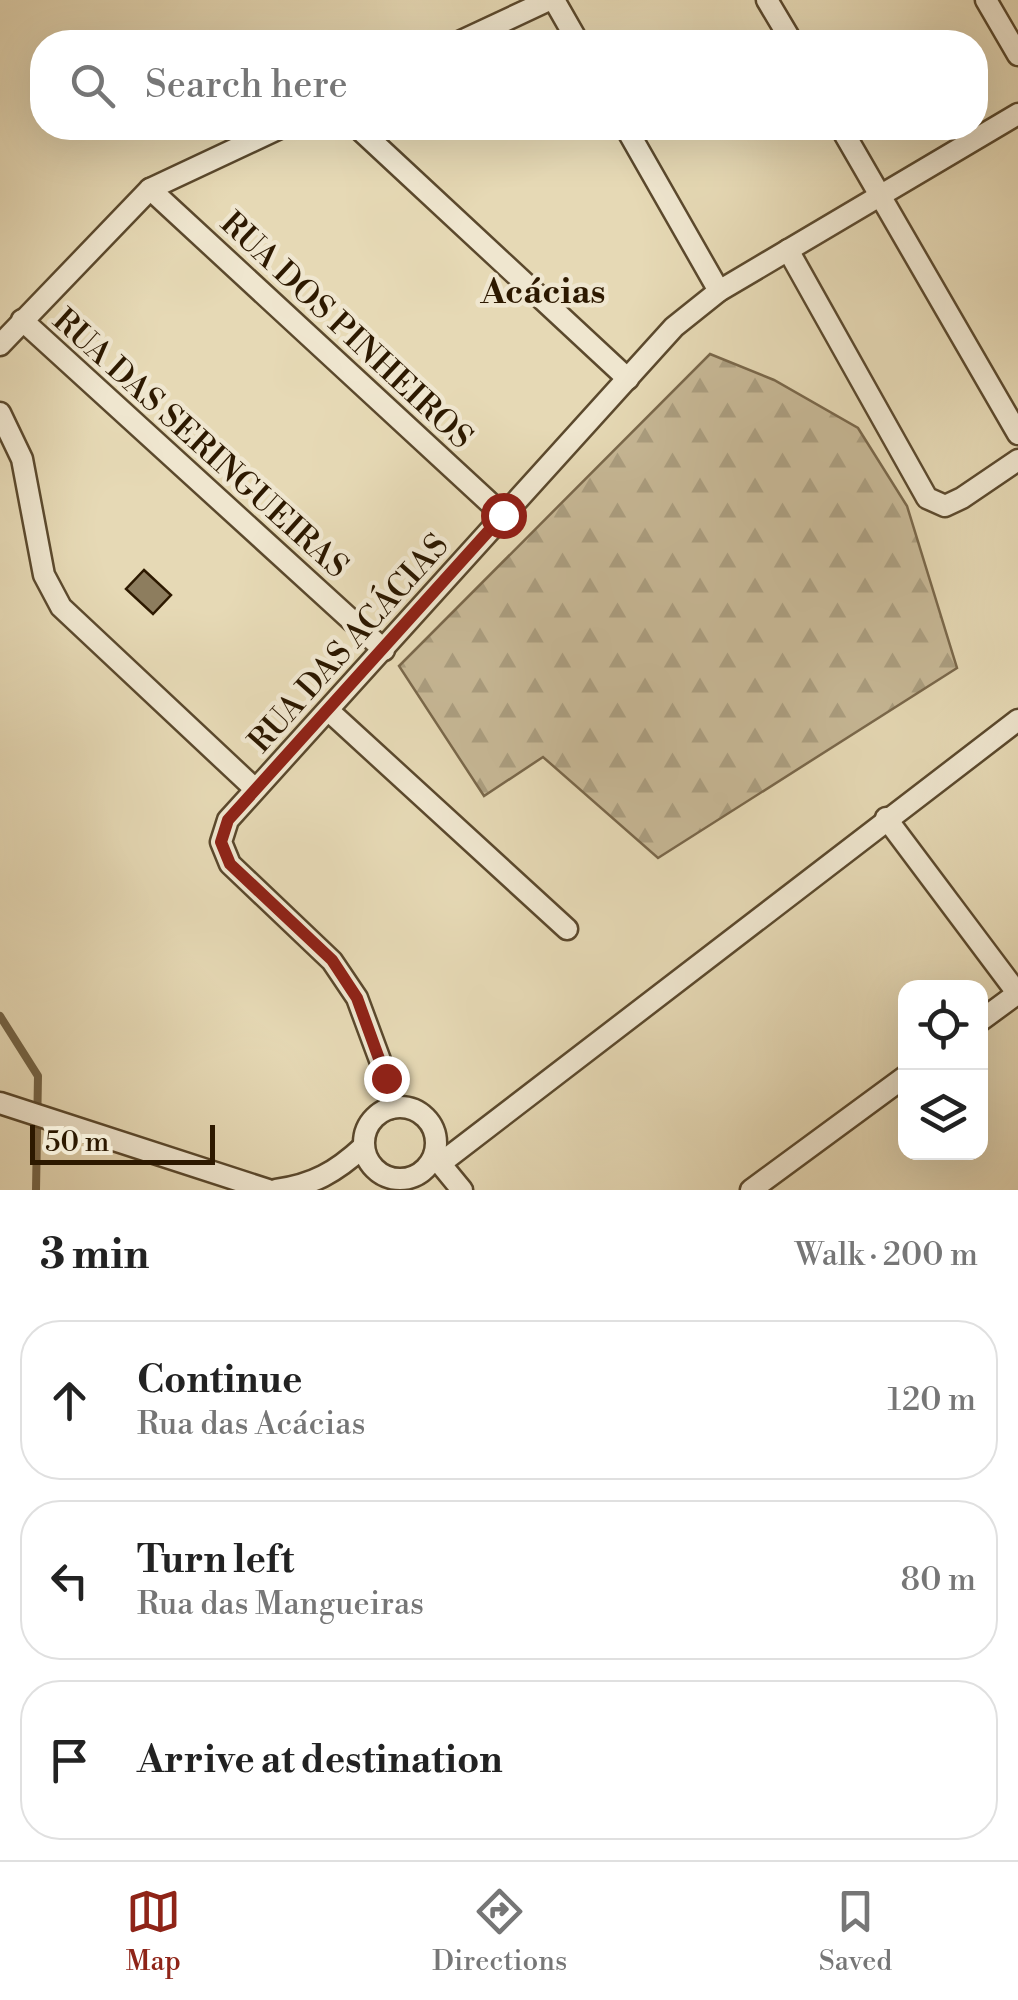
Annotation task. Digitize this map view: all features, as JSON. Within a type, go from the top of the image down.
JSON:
[{"type":"street","points":[[485,30],[551,0],[570,30]]},
{"type":"street","points":[[768,0],[785,30]]},
{"type":"street","points":[[986,0],[1018,54]]},
{"type":"street","name":"RUA DAS ACÁCIAS","points":[[988,132],[1018,114]]},
{"type":"street","points":[[0,345],[150,188],[254,140]]},
{"type":"street","points":[[371,140],[628,379]]},
{"type":"street","points":[[633,140],[719,291]]},
{"type":"street","points":[[848,140],[1018,434]]},
{"type":"street","name":"RUA DAS ACÁCIAS","points":[[391,1108],[376,1044],[349,985],[332,960],[230,864],[221,842],[228,820],[674,327],[719,291],[974,140]]},
{"type":"street","name":"RUA DOS PINHEIROS","points":[[150,188],[503,515]]},
{"type":"street","points":[[788,250],[927,498],[944,506],[1018,460]]},
{"type":"street","name":"RUA DAS SERINGUEIRAS","points":[[22,320],[384,650]]},
{"type":"street","points":[[0,413],[22,459],[44,575],[61,607],[255,789]]},
{"type":"street","points":[[329,711],[567,929]]},
{"type":"street","points":[[363,1146],[374,1170],[390,1185],[424,1171],[1018,720]]},
{"type":"street","points":[[886,818],[1018,993],[988,1015]]},
{"type":"street","points":[[751,1190],[898,1082]]},
{"type":"street","points":[[3,1103],[268,1190]]},
{"type":"street","points":[[276,1190],[305,1186],[337,1170],[363,1146],[370,1122],[391,1108],[409,1108],[430,1122],[437,1160],[462,1190]]},
{"type":"green space","points":[[710,354],[774,380],[858,428],[907,506],[957,668],[658,858],[543,757],[484,796],[399,666]]},
{"type":"building","points":[[144,570],[171,595],[153,614],[126,589]]},
{"type":"waterway","points":[[0,1016],[38,1076],[36,1190]]},
{"type":"district","name":"Acácias","points":[[543,291]]},
{"type":"route","points":[[386,1078],[357,998],[332,960],[230,864],[221,842],[228,820],[503,515]]}]
